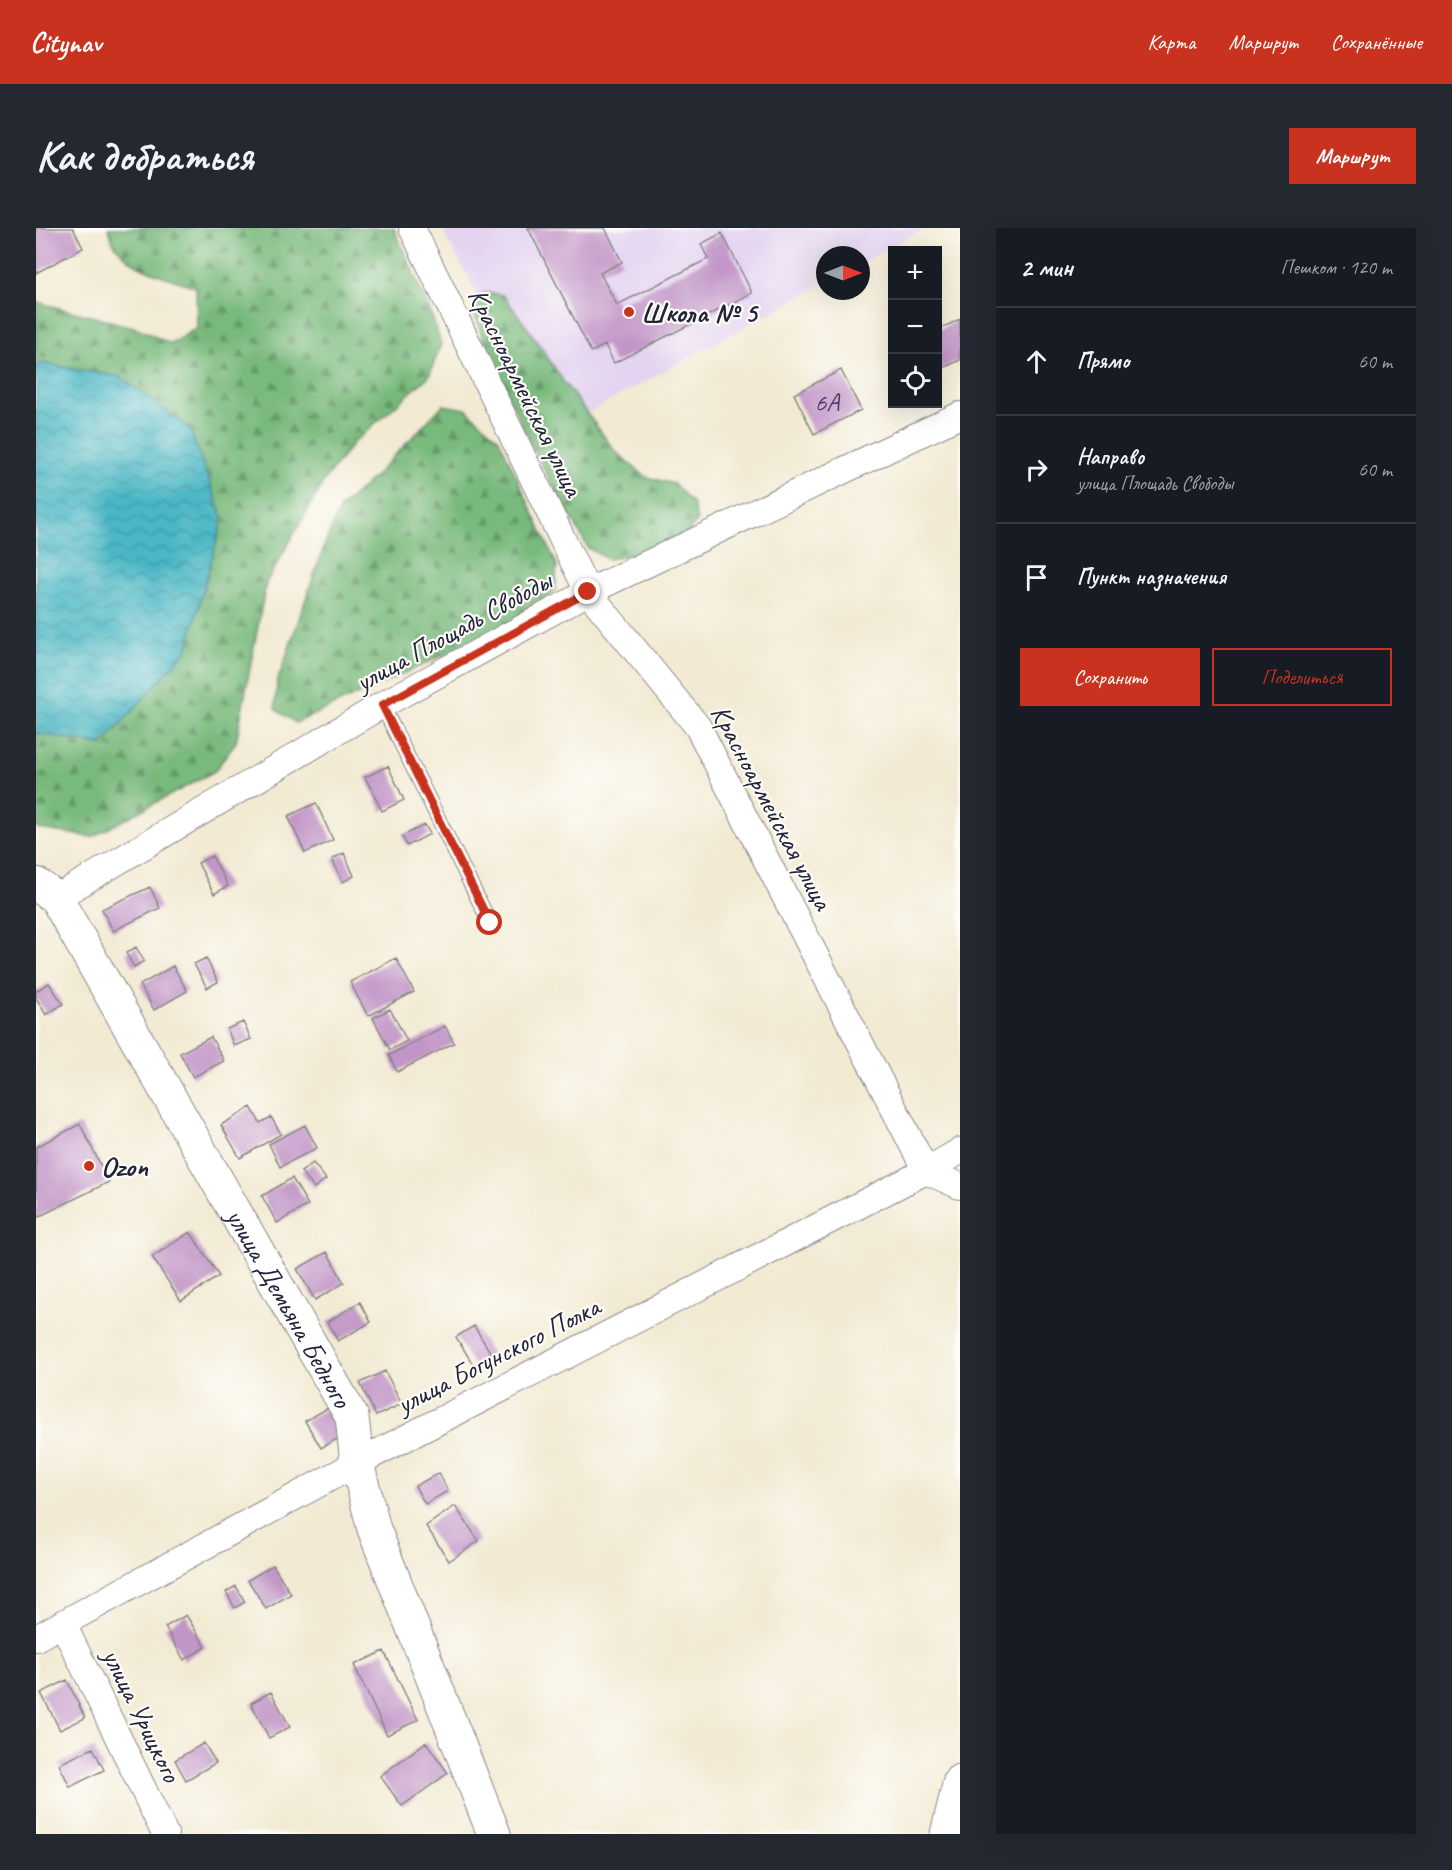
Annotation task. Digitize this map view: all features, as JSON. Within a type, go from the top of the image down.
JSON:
[{"type":"street","name":"Красноармейская улица","points":[[412,228],[588,592],[698,727],[926,1171]]},
{"type":"street","name":"улица Площадь Свободы","points":[[46,891],[588,592],[960,415]]},
{"type":"street","name":"улица Демьяна Бедного","points":[[46,891],[352,1417],[357,1463],[374,1529],[494,1834]]},
{"type":"street","name":"улица Богунского Полка","points":[[36,1638],[357,1463],[926,1171],[960,1151]]},
{"type":"street","points":[[926,1171],[960,1186]]},
{"type":"street","name":"улица Урицкого","points":[[63,1624],[165,1834]]},
{"type":"street","points":[[947,1834],[960,1781]]},
{"type":"lane","points":[[382,705],[490,923]]},
{"type":"shaded area","name":"Школа № 5","points":[[441,228],[926,228],[893,246],[888,246],[888,248],[870,258],[870,246],[816,246],[816,288],[553,432]]},
{"type":"green space","points":[[108,228],[394,228],[430,311],[441,344],[429,376],[353,443],[326,478],[266,583],[236,742],[215,771],[92,837],[36,827],[36,733],[102,745],[120,377],[42,363],[36,366],[36,302],[137,328],[171,344],[197,328],[196,287],[156,274],[131,261],[113,241]]},
{"type":"green space","points":[[485,293],[503,295],[615,451],[646,477],[674,484],[693,504],[697,521],[685,536],[647,554],[607,559],[588,548],[536,455],[486,349],[474,312],[476,297]]},
{"type":"green space","points":[[443,405],[466,409],[499,439],[557,565],[555,591],[527,617],[296,723],[275,709],[277,683],[323,549],[340,508],[374,477]]},
{"type":"water","points":[[41,363],[120,377],[189,427],[223,518],[187,650],[102,745],[36,733],[36,366]]},
{"type":"building","points":[[36,228],[73,228],[83,248],[36,273]]},
{"type":"building","points":[[528,228],[605,228],[622,262],[600,273],[617,305],[708,259],[701,244],[722,233],[752,293],[614,363],[605,345],[591,352]]},
{"type":"building","points":[[960,319],[960,360],[942,369],[942,354],[942,328]]},
{"type":"building","points":[[841,370],[861,410],[814,434],[794,394]]},
{"type":"building","points":[[388,766],[404,800],[382,811],[365,777]]},
{"type":"building","points":[[316,803],[333,840],[305,853],[288,816]]},
{"type":"building","points":[[425,825],[430,834],[407,846],[402,836]]},
{"type":"building","points":[[344,853],[354,876],[343,882],[332,859]]},
{"type":"building","points":[[212,856],[228,886],[214,894],[198,863]]},
{"type":"building","points":[[150,887],[160,908],[113,931],[102,909]]},
{"type":"building","points":[[136,947],[144,961],[134,967],[126,953]]},
{"type":"building","points":[[206,958],[218,982],[207,988],[194,964]]},
{"type":"building","points":[[396,958],[414,992],[368,1016],[350,982]]},
{"type":"building","points":[[173,966],[187,991],[154,1010],[140,985]]},
{"type":"building","points":[[49,983],[63,1004],[46,1015],[36,998],[36,991]]},
{"type":"building","points":[[390,1009],[407,1041],[390,1050],[373,1018]]},
{"type":"building","points":[[243,1022],[251,1039],[234,1046],[227,1029]]},
{"type":"building","points":[[445,1026],[454,1043],[397,1072],[389,1055]]},
{"type":"building","points":[[211,1037],[224,1061],[193,1077],[180,1053]]},
{"type":"building","points":[[251,1107],[260,1123],[271,1117],[281,1134],[240,1158],[221,1125]]},
{"type":"building","points":[[80,1124],[109,1182],[36,1218],[36,1147]]},
{"type":"building","points":[[305,1125],[317,1148],[280,1167],[269,1144]]},
{"type":"building","points":[[313,1163],[326,1179],[314,1188],[301,1172]]},
{"type":"building","points":[[292,1178],[308,1205],[277,1223],[262,1196]]},
{"type":"building","points":[[190,1232],[219,1276],[181,1301],[152,1257]]},
{"type":"building","points":[[327,1252],[344,1283],[315,1300],[297,1269]]},
{"type":"building","points":[[360,1302],[371,1322],[338,1341],[327,1322]]},
{"type":"building","points":[[474,1326],[492,1355],[474,1366],[456,1337]]},
{"type":"building","points":[[385,1371],[402,1404],[376,1416],[360,1383]]},
{"type":"building","points":[[328,1408],[344,1435],[321,1448],[305,1421]]},
{"type":"building","points":[[439,1473],[448,1491],[425,1504],[415,1486]]},
{"type":"building","points":[[455,1506],[479,1541],[449,1561],[426,1526]]},
{"type":"building","points":[[273,1565],[291,1594],[266,1609],[248,1580]]},
{"type":"building","points":[[236,1586],[245,1602],[235,1608],[226,1592]]},
{"type":"building","points":[[186,1615],[206,1647],[184,1660],[165,1627]]},
{"type":"building","points":[[384,1651],[418,1720],[387,1735],[354,1665]]},
{"type":"building","points":[[67,1680],[85,1718],[60,1730],[41,1693]]},
{"type":"building","points":[[271,1692],[290,1727],[269,1738],[251,1703]]},
{"type":"building","points":[[426,1742],[448,1773],[402,1806],[380,1776]]},
{"type":"building","points":[[204,1743],[216,1763],[186,1780],[175,1760]]},
{"type":"building","points":[[93,1748],[104,1770],[70,1787],[59,1764]]},
{"type":"place","name":"Школа № 5","points":[[629,312]]},
{"type":"place","name":"Ozon","points":[[89,1166]]},
{"type":"route","points":[[490,923],[382,705],[588,592]]}]
